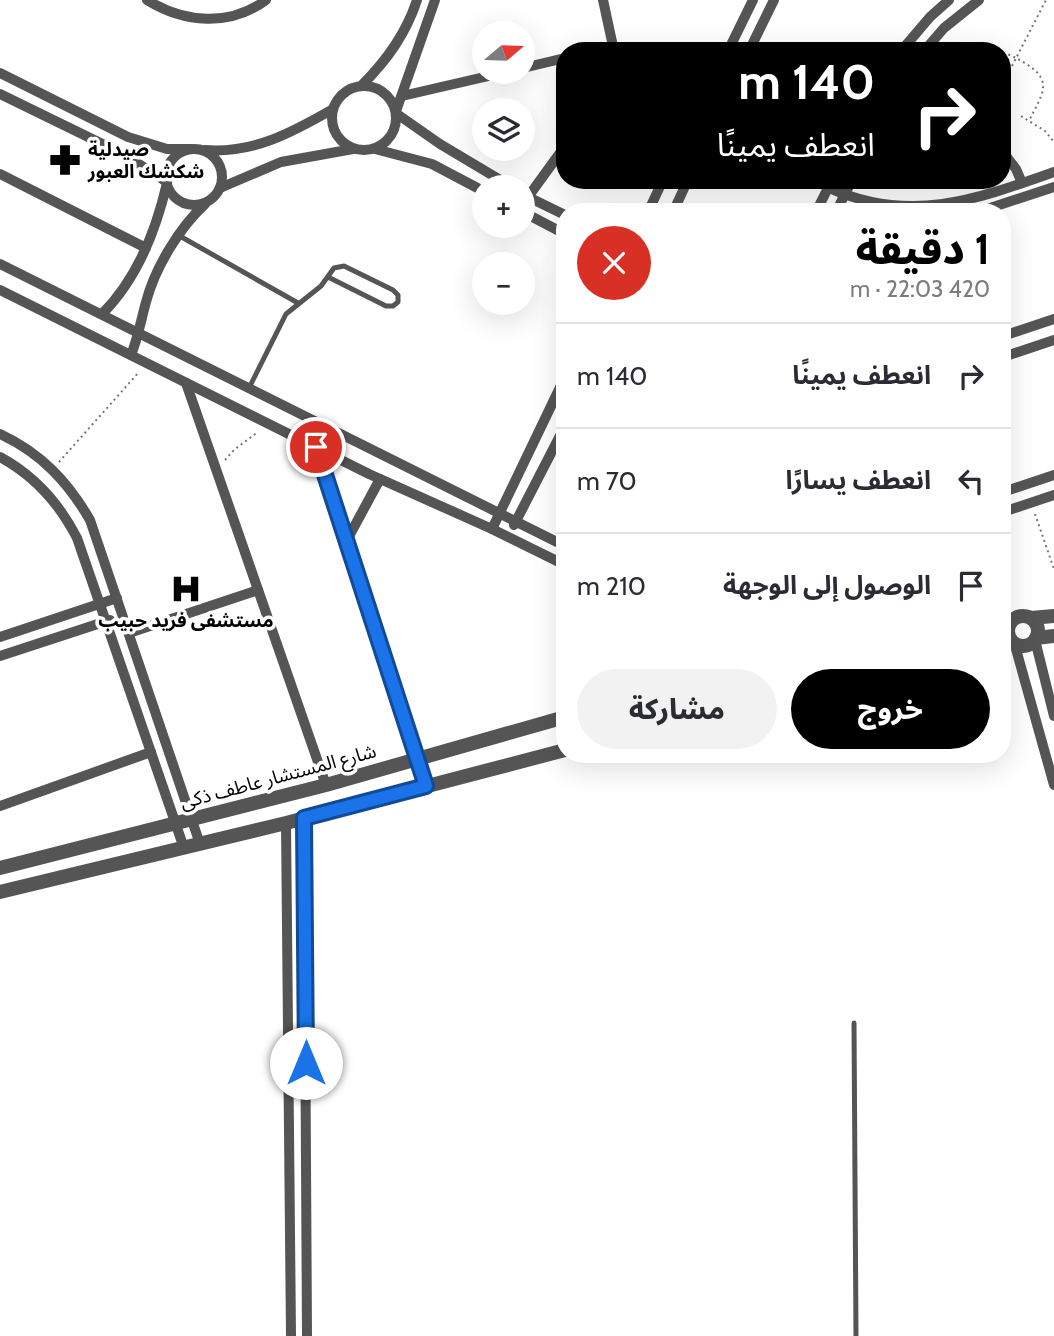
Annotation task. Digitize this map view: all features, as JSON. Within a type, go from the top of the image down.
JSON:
[{"type":"street","points":[[147,0],[177,15],[207,20],[238,15],[266,0]]},
{"type":"street","points":[[362,85],[393,50],[417,0]]},
{"type":"street","points":[[220,188],[281,162],[353,149],[367,151],[385,144],[396,125],[397,112],[435,0]]},
{"type":"street","points":[[603,0],[613,42]]},
{"type":"street","points":[[732,42],[753,0]]},
{"type":"street","points":[[753,42],[774,0]]},
{"type":"street","points":[[909,42],[949,0]]},
{"type":"street","points":[[932,42],[944,28],[979,0]]},
{"type":"street","points":[[536,65],[556,60]]},
{"type":"street","points":[[0,73],[98,122],[147,144],[167,149],[220,152],[270,142],[333,109]]},
{"type":"street","points":[[402,96],[472,80]]},
{"type":"street","points":[[353,149],[342,142],[335,132],[333,109],[339,97],[349,89],[362,85],[374,86],[392,100],[397,112],[440,144],[492,175]]},
{"type":"street","points":[[0,94],[139,163],[167,183],[170,191],[182,203],[190,205],[207,202]]},
{"type":"street","points":[[90,138],[98,122]]},
{"type":"street","points":[[375,149],[432,164],[472,185]]},
{"type":"street","points":[[102,314],[122,291],[146,248],[155,227],[167,183],[167,173],[175,157],[196,150],[209,154],[221,169],[220,188],[178,235],[150,289],[131,355]]},
{"type":"street","points":[[535,184],[556,158]]},
{"type":"street","points":[[1011,162],[1021,183]]},
{"type":"street","points":[[1011,186],[1054,172]]},
{"type":"street","points":[[0,174],[146,248]]},
{"type":"street","points":[[1005,203],[1054,187]]},
{"type":"street","points":[[836,189],[844,195],[874,203]]},
{"type":"street","points":[[840,203],[847,189]]},
{"type":"street","points":[[951,203],[1000,189]]},
{"type":"street","points":[[535,200],[556,211]]},
{"type":"street","points":[[535,218],[556,229]]},
{"type":"street","points":[[0,264],[556,542]]},
{"type":"street","points":[[0,290],[374,477],[556,561]]},
{"type":"street","points":[[1011,333],[1054,318]]},
{"type":"street","points":[[1011,354],[1054,340]]},
{"type":"street","points":[[186,383],[326,785]]},
{"type":"street","points":[[492,529],[556,396]]},
{"type":"street","points":[[0,434],[26,448],[53,468],[90,520],[200,844]]},
{"type":"street","points":[[509,538],[556,444]]},
{"type":"street","points":[[316,447],[426,786]]},
{"type":"street","points":[[347,541],[374,477],[380,454]]},
{"type":"street","points":[[0,457],[29,476],[62,512],[77,538],[184,848]]},
{"type":"street","points":[[1011,489],[1054,475]]},
{"type":"street","points":[[1011,509],[1054,495]]},
{"type":"street","points":[[129,633],[258,590]]},
{"type":"street","points":[[0,637],[117,598]]},
{"type":"street","points":[[0,656],[123,616]]},
{"type":"street","points":[[1011,619],[1054,616]]},
{"type":"street","points":[[1025,617],[1038,627],[1036,639],[1040,666],[1054,716]]},
{"type":"street","points":[[1011,625],[1025,617]]},
{"type":"street","points":[[1011,642],[1025,646],[1036,639],[1054,636]]},
{"type":"street","points":[[1011,645],[1023,670],[1054,785]]},
{"type":"street","points":[[1023,670],[1030,664],[1040,666]]},
{"type":"street","name":"شارع المستشار عاطف ذكى","points":[[0,868],[192,821],[556,719]]},
{"type":"street","points":[[0,807],[151,752]]},
{"type":"street","points":[[0,892],[286,823],[556,752]]},
{"type":"street","points":[[304,818],[307,1336]]},
{"type":"street","points":[[286,823],[291,1336]]},
{"type":"lane","points":[[178,235],[298,303]]},
{"type":"lane","points":[[249,388],[286,314],[311,296],[334,268],[344,266],[396,292],[398,302],[393,306],[386,306],[328,276]]},
{"type":"lane","points":[[854,1023],[856,1336]]},
{"type":"path","points":[[1012,66],[1046,0]]},
{"type":"path","points":[[1011,56],[1042,73],[1046,82],[1029,121]]},
{"type":"path","points":[[1021,116],[1045,131],[1054,142]]},
{"type":"path","points":[[53,468],[147,363]]},
{"type":"path","points":[[217,471],[235,449],[271,425]]},
{"type":"path","points":[[1031,502],[1054,569]]},
{"type":"place","name":"صيدلية شكشك العبور","points":[[65,160]]},
{"type":"place","name":"مستشفى فريد حبيب","points":[[186,589]]},
{"type":"route","points":[[306,1063],[304,818],[426,786],[316,447]]}]
